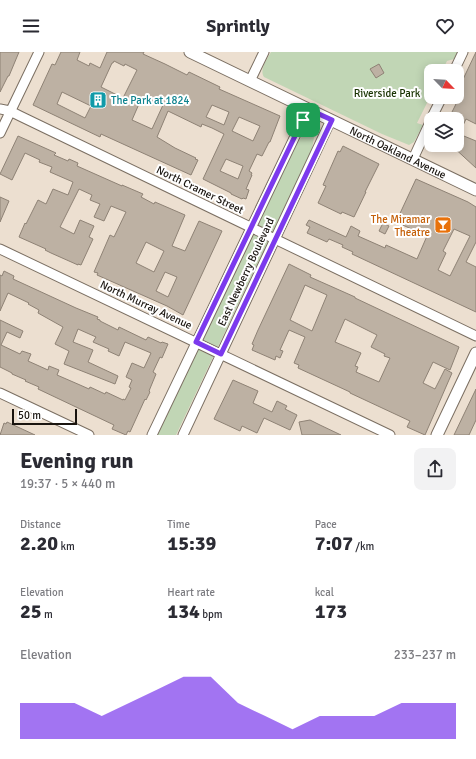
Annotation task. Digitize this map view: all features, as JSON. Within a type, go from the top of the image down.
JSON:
[{"type":"main road","name":"North Oakland Avenue","points":[[190,52],[476,190]]},
{"type":"main road","points":[[437,435],[476,353]]},
{"type":"street","points":[[0,132],[39,52]]},
{"type":"street","points":[[250,81],[264,52]]},
{"type":"street","points":[[457,64],[463,52]]},
{"type":"street","name":"North Cramer Street","points":[[0,109],[10,111],[476,336]]},
{"type":"street","name":"East Newberry Boulevard","points":[[152,435],[308,109]]},
{"type":"street","name":"East Newberry Boulevard","points":[[183,435],[332,120]]},
{"type":"street","points":[[413,159],[424,135]]},
{"type":"street","name":"North Murray Avenue","points":[[0,249],[390,435]]},
{"type":"street","points":[[0,393],[89,435]]},
{"type":"green space","name":"Riverside Park","points":[[271,52],[458,52],[454,59],[447,61],[446,64],[424,64],[424,104],[426,104],[417,123],[423,125],[414,142],[409,145],[382,134],[264,77],[262,71]]},
{"type":"green space","points":[[309,129],[315,132],[312,149],[176,435],[157,435],[292,150]]},
{"type":"building","points":[[0,52],[19,52],[9,76],[0,92]]},
{"type":"building","points":[[61,52],[80,52],[77,60],[89,66],[90,63],[100,68],[107,52],[144,52],[143,54],[187,75],[189,72],[220,87],[219,89],[280,116],[270,142],[262,156],[257,154],[249,171],[252,175],[246,189],[249,190],[246,199],[242,199],[231,194],[203,179],[224,134],[212,128],[202,124],[201,127],[168,111],[157,137],[198,160],[191,175],[101,134],[100,137],[33,105],[52,64],[55,65]],"holes":[[[114,61],[124,66],[125,64],[137,70],[123,98],[101,87]],[[62,92],[91,106],[85,118],[57,104]],[[142,97],[163,105],[152,129],[132,120]],[[212,105],[229,112],[224,125],[206,117]],[[239,117],[260,126],[253,141],[232,131]],[[226,159],[243,166],[238,179],[220,171]]]},
{"type":"building","points":[[476,52],[476,124],[466,119],[464,123],[464,112],[452,112],[456,104],[464,104],[464,77]]},
{"type":"building","points":[[379,64],[384,73],[376,78],[370,69]]},
{"type":"building","points":[[18,136],[56,153],[54,155],[68,161],[69,159],[78,163],[77,166],[143,194],[141,197],[154,204],[155,202],[185,215],[172,246],[185,251],[199,221],[222,231],[183,315],[167,306],[97,275],[98,273],[94,272],[110,235],[114,237],[126,212],[111,206],[104,221],[94,217],[100,204],[90,200],[92,195],[79,189],[60,227],[74,234],[80,220],[94,226],[89,237],[93,239],[81,265],[78,265],[19,237],[38,200],[46,204],[53,189],[68,195],[73,182],[50,172],[52,167],[39,162],[40,160],[25,153],[12,180],[0,174]],"holes":[[[146,242],[164,251],[154,272],[136,263]],[[165,272],[177,277],[168,297],[156,291]]]},
{"type":"building","points":[[464,136],[476,141],[476,168],[459,152],[464,152]]},
{"type":"building","points":[[343,146],[379,164],[354,217],[342,212],[341,214],[318,203],[326,186],[323,185],[338,151],[340,152]]},
{"type":"building","points":[[416,179],[476,207],[476,242],[466,262],[476,267],[476,312],[352,254],[353,252],[342,247],[343,245],[329,239],[327,242],[307,233],[310,227],[306,225],[309,220],[346,237],[351,226],[360,231],[358,236],[385,248],[386,245],[417,259],[427,236],[396,222]],"holes":[[[454,229],[470,236],[450,276],[438,270],[446,253],[443,251]]]},
{"type":"building","points":[[0,197],[9,201],[0,222]]},
{"type":"building","points":[[383,223],[389,226],[385,234],[379,231]]},
{"type":"building","points":[[289,264],[311,275],[310,277],[459,347],[450,370],[433,362],[423,383],[435,389],[445,369],[452,373],[425,435],[407,427],[410,421],[298,368],[299,365],[294,363],[305,337],[289,330],[280,350],[283,351],[280,358],[276,356],[275,360],[252,350],[254,345],[252,344]],"holes":[[[305,285],[327,295],[312,331],[290,320]],[[345,319],[377,335],[371,347],[385,354],[384,356],[390,358],[379,382],[356,372],[358,367],[355,366],[361,353],[335,342]]]},
{"type":"building","points":[[4,271],[14,276],[13,279],[98,317],[97,319],[100,321],[118,330],[119,327],[146,340],[148,337],[161,343],[168,344],[162,358],[160,357],[153,372],[156,374],[149,391],[150,392],[146,400],[145,399],[130,432],[128,431],[126,435],[112,429],[114,425],[38,389],[39,387],[0,367],[0,320],[23,331],[20,338],[7,332],[1,345],[20,354],[22,351],[31,354],[28,361],[48,370],[49,366],[59,370],[57,375],[89,389],[90,387],[105,394],[106,392],[123,400],[125,400],[131,388],[129,387],[132,380],[126,377],[132,363],[144,368],[151,353],[125,342],[119,356],[108,351],[109,349],[93,342],[96,337],[78,329],[73,342],[93,350],[88,362],[118,376],[115,384],[64,364],[69,351],[55,344],[63,327],[38,313],[39,310],[28,304],[29,303],[8,293],[0,311],[0,275],[2,276]]},
{"type":"building","points":[[233,380],[258,391],[253,403],[272,412],[277,401],[287,406],[285,409],[297,415],[290,430],[264,418],[257,433],[242,426],[240,431],[214,419]]},
{"type":"building","points":[[476,389],[476,420],[469,435],[454,435]]},
{"type":"building","points":[[310,420],[341,435],[302,435],[299,422]]},
{"type":"building","points":[[7,422],[35,435],[0,435],[4,423],[6,424]]},
{"type":"place","name":"The Park at 1824","points":[[98,100]]},
{"type":"place","name":"The Miramar Theatre","points":[[443,225]]},
{"type":"route","points":[[308,109],[332,120],[221,354],[196,342],[303,120],[308,109]]}]
